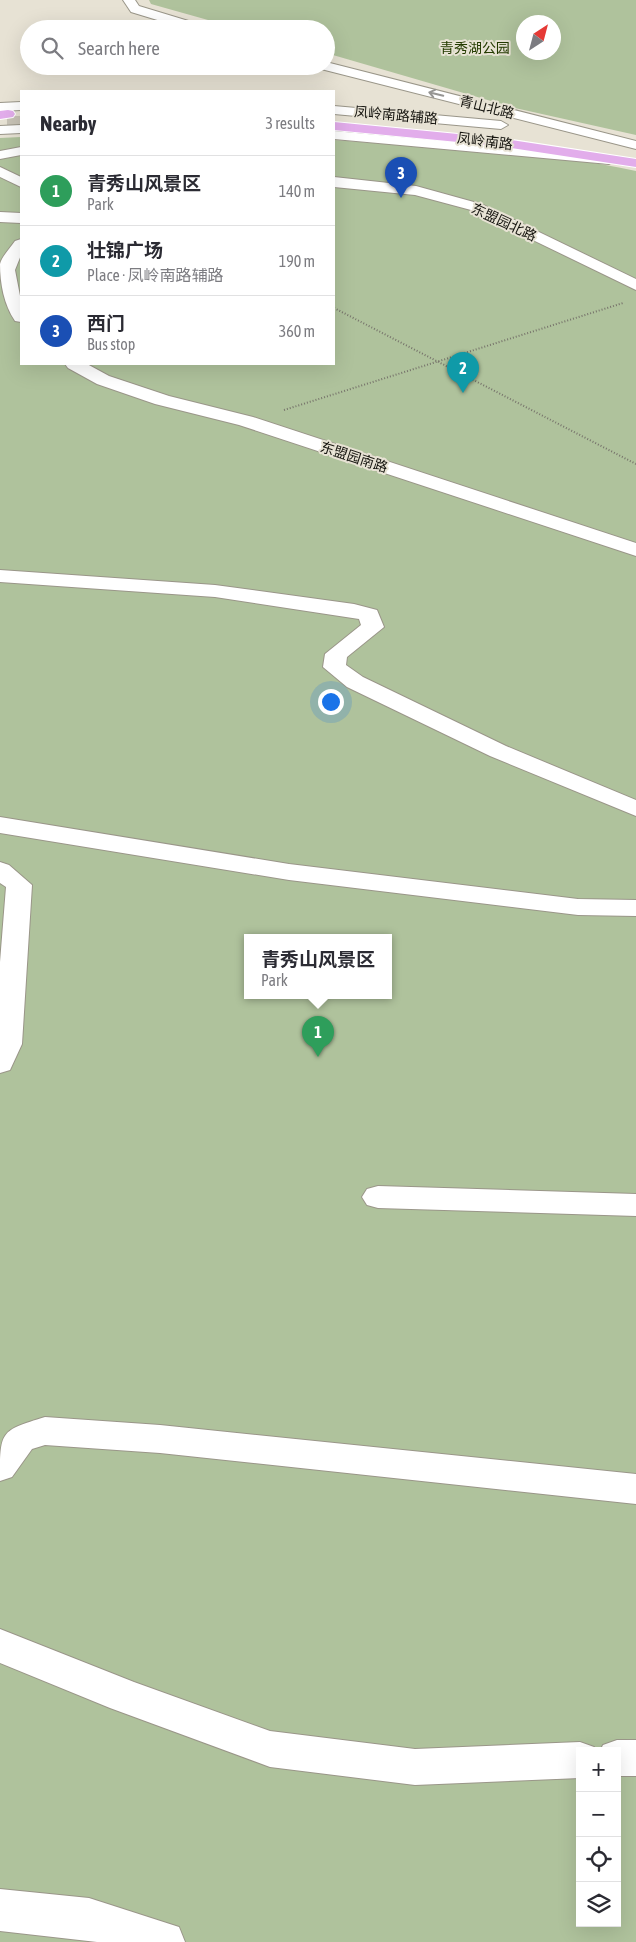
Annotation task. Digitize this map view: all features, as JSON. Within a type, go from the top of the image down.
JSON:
[{"type":"main road","name":"凤岭南路","points":[[335,114],[451,124],[635,153]]},
{"type":"main road","name":"凤岭南路","points":[[335,118],[540,138],[635,153]]},
{"type":"main road","name":"凤岭南路","points":[[335,126],[635,153]]},
{"type":"street","points":[[129,0],[135,8],[173,20]]},
{"type":"street","name":"青山北路","points":[[335,68],[635,153]]},
{"type":"street","name":"青山北路","points":[[335,69],[347,79],[346,85]]},
{"type":"street","name":"凤岭南路辅路","points":[[335,110],[480,123],[635,153]]},
{"type":"street","points":[[5,115],[20,128]]},
{"type":"street","name":"凤岭南路辅路","points":[[335,135],[635,153]]},
{"type":"street","points":[[0,155],[20,151]]},
{"type":"street","points":[[0,172],[20,182]]},
{"type":"street","name":"东盟园北路","points":[[335,182],[416,191],[476,207],[636,285]]},
{"type":"street","points":[[0,218],[20,218]]},
{"type":"street","points":[[20,246],[9,262],[6,273],[16,310],[20,316]]},
{"type":"street","name":"东盟园南路","points":[[76,365],[103,380],[162,400],[246,421],[636,550]]},
{"type":"street","points":[[0,576],[215,591],[369,615],[373,627],[336,654],[334,667],[355,682],[498,751],[636,808]]},
{"type":"street","points":[[0,825],[289,872],[578,907],[636,908]]},
{"type":"street","points":[[0,870],[19,885],[8,1044],[0,1063]]},
{"type":"street","points":[[378,1196],[636,1205]]},
{"type":"street","points":[[0,1467],[20,1438],[45,1431],[160,1439],[636,1489]]},
{"type":"street","points":[[0,1646],[124,1696],[270,1749],[414,1767],[576,1760]]},
{"type":"street","points":[[621,1758],[636,1758]]},
{"type":"street","points":[[0,1910],[89,1919],[164,1942]]},
{"type":"path","points":[[246,421],[627,302]]},
{"type":"path","points":[[335,309],[636,464]]},
{"type":"green space","name":"青秀湖公园","points":[[149,0],[636,0],[636,135],[515,108],[335,56],[335,20],[208,20],[151,4]]},
{"type":"green space","points":[[20,137],[20,365],[335,365],[335,140],[523,154],[561,158],[636,171],[636,1942],[0,1942],[0,138]]},
{"type":"tunnel","points":[[7,123],[20,123]]},
{"type":"place","name":"西门","points":[[401,198]]},
{"type":"place","name":"壮锦广场","points":[[463,393]]},
{"type":"place","name":"青秀山风景区","points":[[318,1057]]}]
